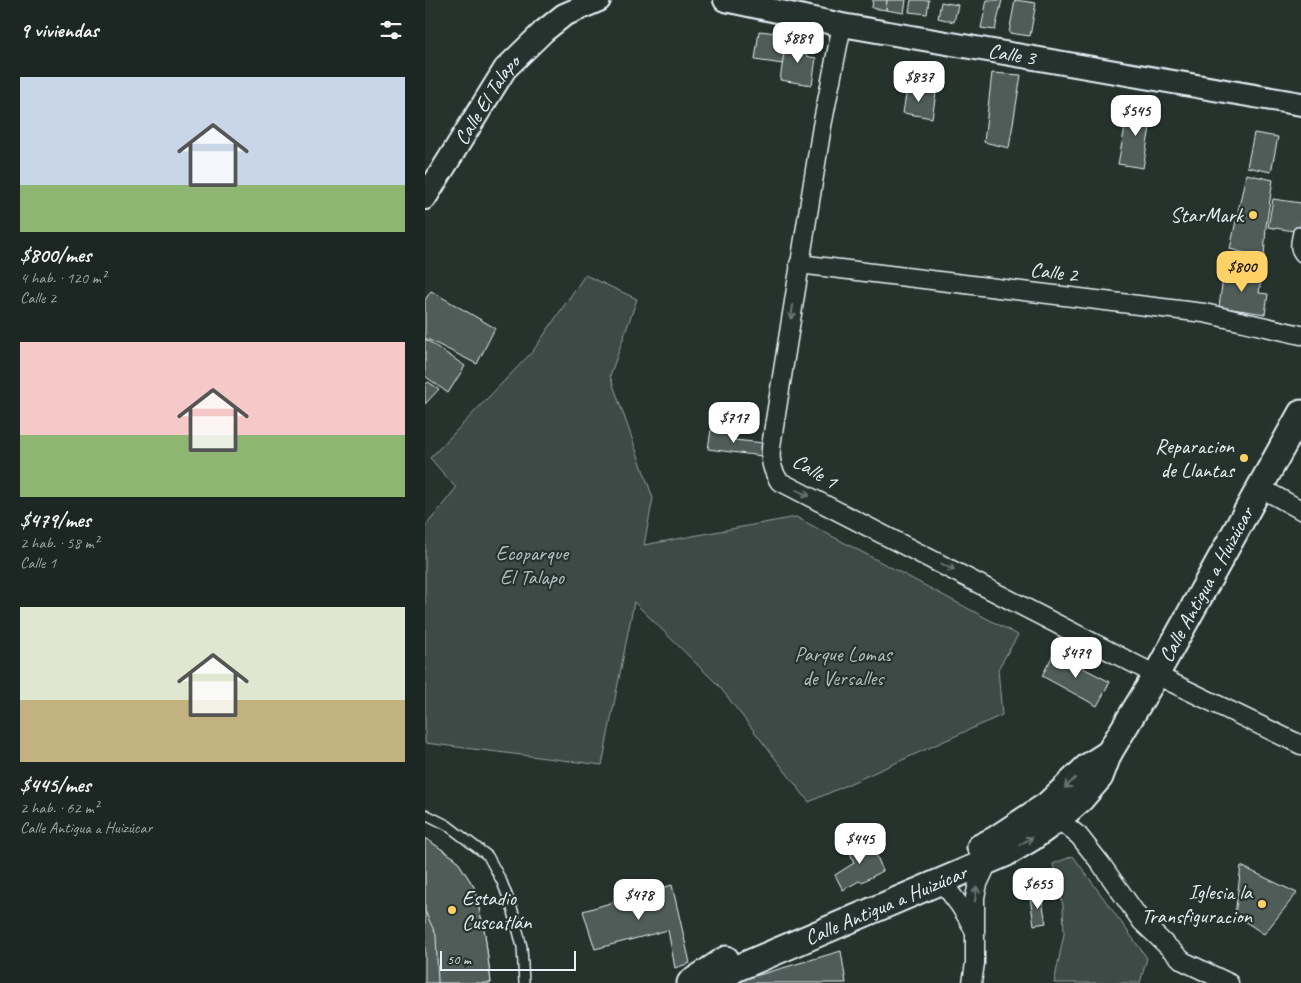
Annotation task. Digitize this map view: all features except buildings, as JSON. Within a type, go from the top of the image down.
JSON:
[{"type":"main road","name":"Calle Antigua a Huizúcar","points":[[714,983],[735,969],[1005,854],[1032,838],[1081,799],[1100,777],[1109,753],[1156,674],[1301,413]]},
{"type":"main road","name":"Calle Antigua a Huizúcar","points":[[690,983],[723,960],[994,840],[1047,805],[1087,767],[1109,753]]},
{"type":"street","name":"Calle El Talapo","points":[[425,198],[505,69],[537,37],[564,15],[599,0]]},
{"type":"street","name":"Calle 3","points":[[725,0],[842,25],[1301,104]]},
{"type":"street","name":"Calle 1","points":[[842,25],[822,126],[771,447],[770,461],[779,481],[1156,674],[1301,745]]},
{"type":"street","name":"Calle 2","points":[[799,264],[1204,313],[1301,335]]},
{"type":"street","points":[[1259,487],[1301,510]]},
{"type":"street","points":[[1079,836],[1081,799]]},
{"type":"street","points":[[1058,819],[1079,836],[1142,922],[1183,960],[1229,983]]},
{"type":"street","points":[[972,983],[975,963],[976,890],[989,860]]},
{"type":"street","points":[[940,881],[954,896],[974,930]]},
{"type":"lane","points":[[1298,232],[1295,246],[1296,252],[1301,257]]},
{"type":"lane","points":[[425,814],[447,825],[488,856],[502,882],[513,911],[521,947],[524,983]]},
{"type":"green space","points":[[585,275],[637,299],[610,376],[653,498],[644,545],[796,517],[1018,635],[998,669],[1002,715],[809,802],[719,686],[634,602],[602,765],[425,743],[425,527],[456,488],[430,458],[533,351]]},
{"type":"green space","points":[[1073,856],[1147,958],[1140,983],[1054,983],[1064,934],[1063,906],[1053,864]]},
{"type":"place","name":"StarMark","points":[[1253,215]]},
{"type":"place","name":"Reparacion de Llantas","points":[[1244,458]]},
{"type":"place","name":"Iglesia la Transfiguracion","points":[[1262,904]]},
{"type":"place","name":"Estadio Cuscatlán","points":[[452,910]]},
{"type":"park label","name":"Ecoparque El Talapo","points":[[532,565]]},
{"type":"park label","name":"Parque Lomas de Versalles","points":[[843,666]]}]
